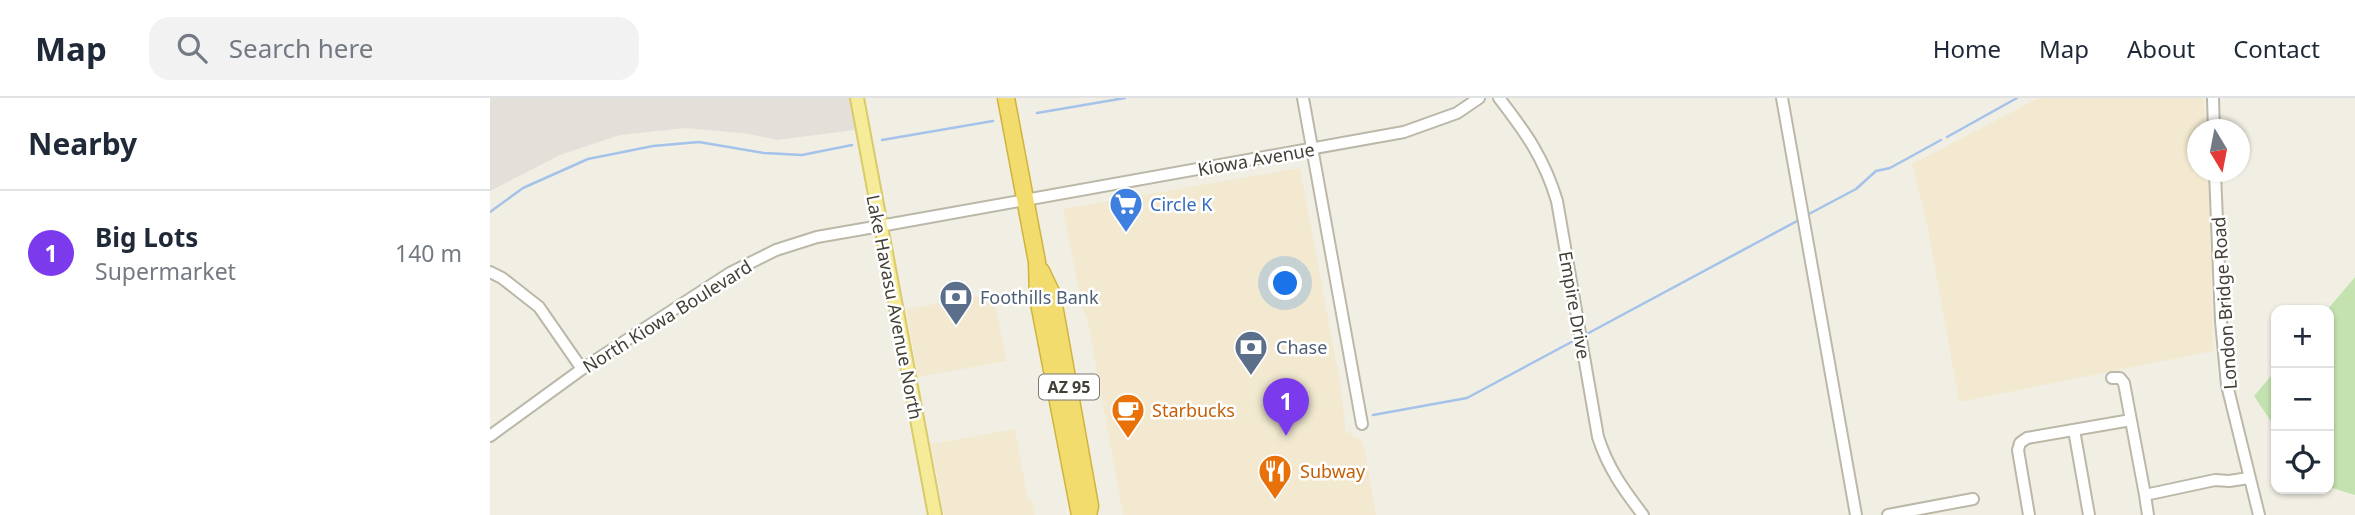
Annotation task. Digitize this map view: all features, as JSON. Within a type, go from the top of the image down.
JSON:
[{"type":"highway","name":"AZ 95","points":[[1006,98],[1037,262],[1038,298],[1080,515]]},
{"type":"highway","name":"AZ 95","points":[[1037,262],[1052,294],[1090,506],[1088,515]]},
{"type":"main road","name":"Lake Havasu Avenue North","points":[[857,98],[935,515]]},
{"type":"street","points":[[1303,98],[1362,424]]},
{"type":"street","name":"Kiowa Avenue","points":[[1026,199],[1404,132],[1457,113],[1479,98]]},
{"type":"street","name":"Empire Drive","points":[[1499,98],[1528,135],[1548,170],[1557,201],[1598,437],[1605,460],[1615,479],[1643,515]]},
{"type":"street","points":[[1782,98],[1856,515]]},
{"type":"street","points":[[2213,98],[2214,119]]},
{"type":"street","name":"London Bridge Road","points":[[2215,182],[2221,321],[2227,385],[2259,515]]},
{"type":"street","name":"North Kiowa Boulevard","points":[[490,436],[582,369],[730,273],[776,250],[817,237],[1026,199]]},
{"type":"street","points":[[490,272],[539,307],[582,369]]},
{"type":"street","points":[[2112,378],[2120,378],[2124,383],[2148,515]]},
{"type":"street","points":[[2029,515],[2018,450],[2020,443],[2027,438],[2131,420]]},
{"type":"street","points":[[2074,430],[2089,515]]},
{"type":"street","points":[[2145,495],[2163,495],[2249,478]]},
{"type":"street","points":[[1888,515],[1973,499]]},
{"type":"shaded area","points":[[490,98],[851,98],[855,130],[777,140],[749,134],[686,128],[620,135],[560,155],[490,191]]},
{"type":"shaded area","points":[[2039,98],[2203,98],[2206,119],[2187,119],[2187,182],[2209,182],[2213,351],[1959,402],[1927,224],[1912,164]]},
{"type":"shaded area","points":[[1300,168],[1340,382],[1346,433],[1350,432],[1353,437],[1361,439],[1376,515],[1123,515],[1087,317],[1083,310],[1063,209]]},
{"type":"shaded area","points":[[993,294],[1007,361],[918,377],[906,309]]},
{"type":"shaded area","points":[[1015,429],[1028,500],[1032,500],[1035,515],[944,515],[931,444]]},
{"type":"green space","points":[[2355,277],[2355,495],[2334,489],[2334,305],[2331,305]]},
{"type":"green space","points":[[2271,376],[2271,422],[2254,396]]},
{"type":"waterway","points":[[1037,113],[1125,98]]},
{"type":"waterway","points":[[1947,137],[2017,98]]},
{"type":"waterway","points":[[882,140],[993,121]]},
{"type":"waterway","points":[[1807,215],[1856,189],[1876,171],[1890,168],[1941,140]]},
{"type":"waterway","points":[[490,212],[523,188],[588,159],[653,146],[699,142],[764,153],[802,155],[852,145]]},
{"type":"waterway","points":[[1583,336],[1799,220]]},
{"type":"waterway","points":[[1373,415],[1467,398],[1577,339]]},
{"type":"place","name":"Circle K","points":[[1126,234]]},
{"type":"place","name":"Foothills Bank","points":[[956,327]]},
{"type":"place","name":"Chase","points":[[1251,377]]},
{"type":"place","name":"Big Lots","points":[[1286,436]]},
{"type":"place","name":"Starbucks","points":[[1128,440]]},
{"type":"place","name":"Subway","points":[[1275,501]]}]
